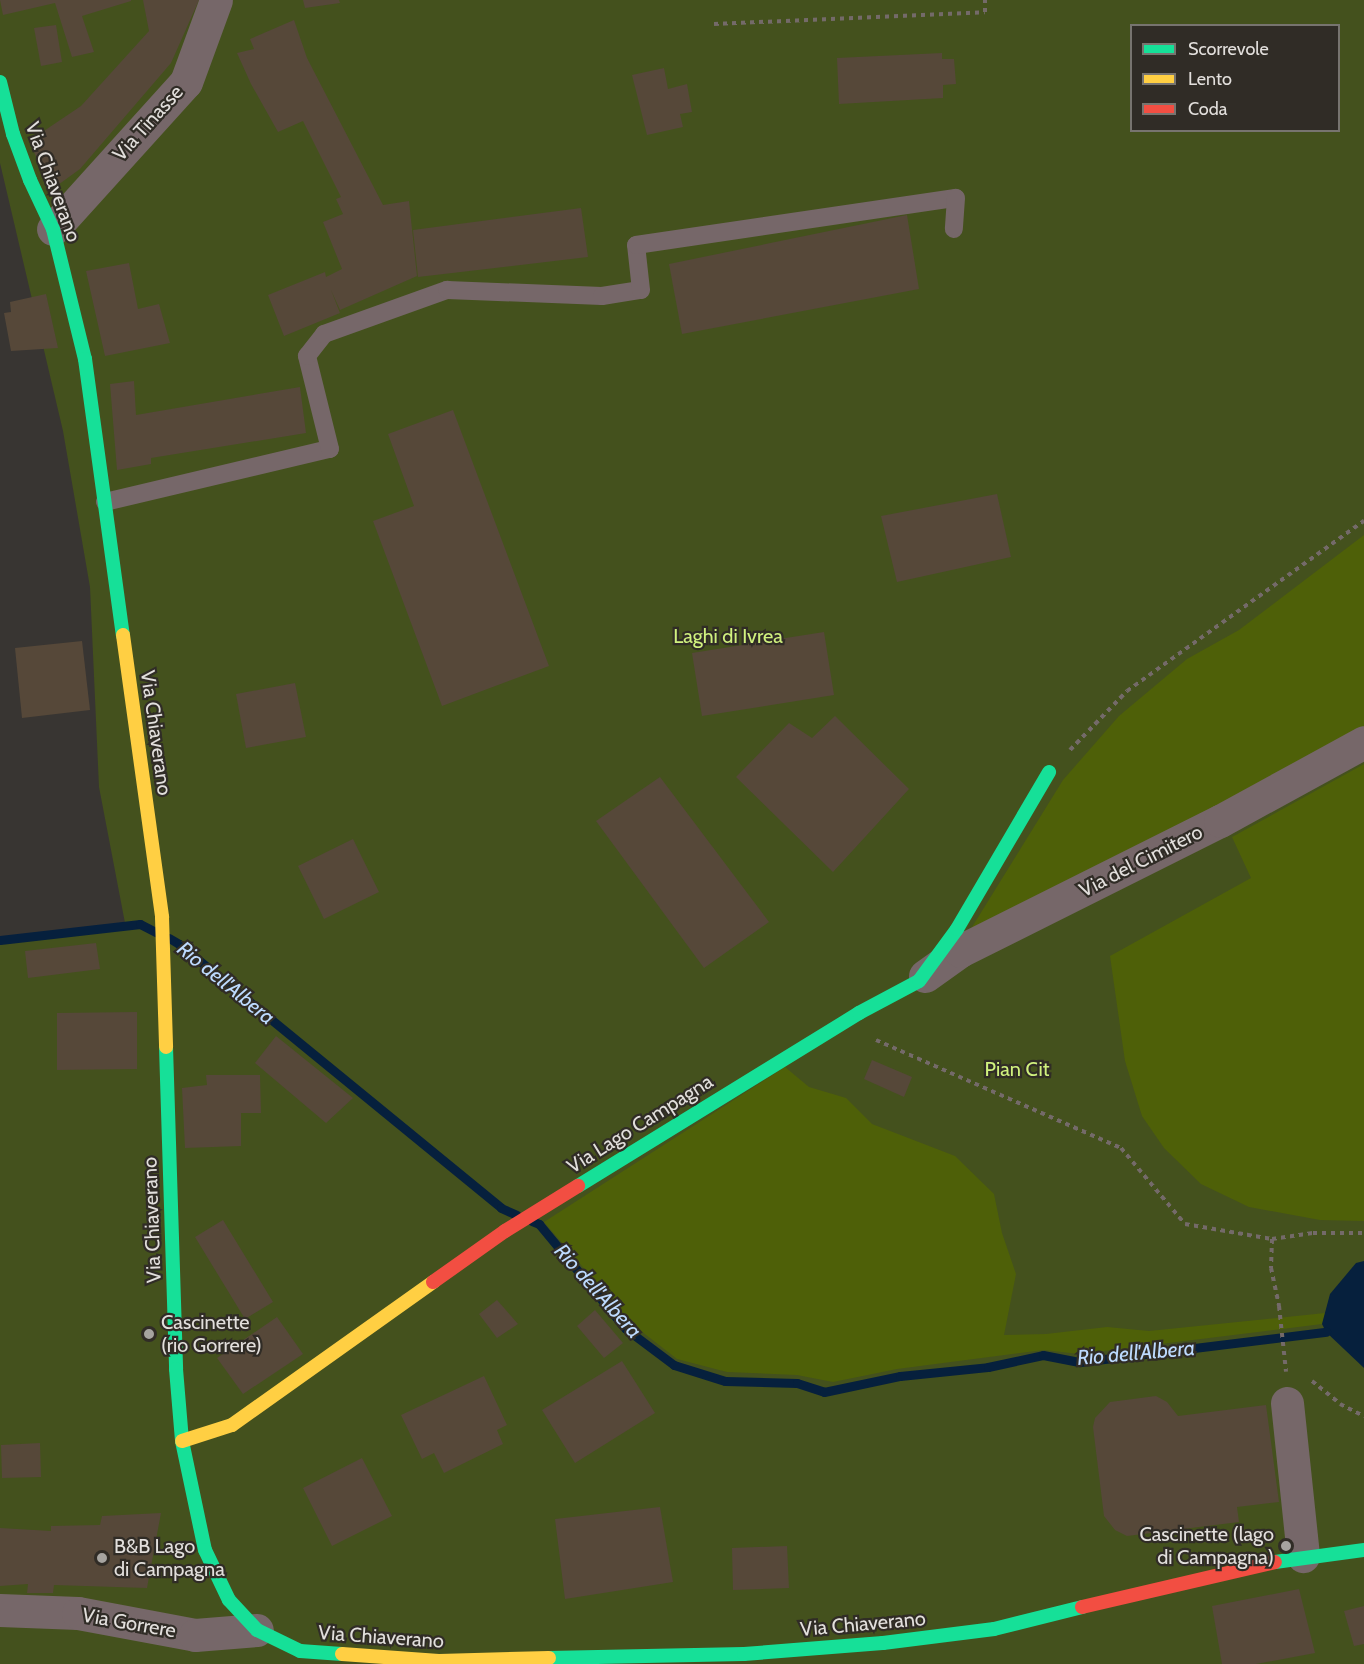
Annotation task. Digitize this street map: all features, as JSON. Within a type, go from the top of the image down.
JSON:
[{"type":"street","name":"Via Tinasse","points":[[53,229],[186,82],[216,0]]},
{"type":"street","name":"Via Chiaverano","points":[[0,82],[16,143],[53,229],[85,359],[162,917],[176,1369],[182,1441],[205,1550],[229,1600],[257,1630],[299,1658],[439,1661],[744,1653],[883,1643],[994,1629],[1221,1573],[1303,1556],[1364,1550]]},
{"type":"street","name":"Via del Cimitero","points":[[919,981],[960,951],[1220,821],[1364,742]]},
{"type":"street","name":"Via Lago Campagna","points":[[182,1441],[232,1425],[537,1210],[860,1013],[919,981],[957,929],[1049,772]]},
{"type":"street","points":[[1290,1388],[1303,1556]]},
{"type":"street","name":"Via Gorrere","points":[[0,1610],[78,1613],[195,1635],[257,1630]]},
{"type":"lane","points":[[105,502],[330,449],[307,356],[324,334],[447,290],[602,296],[641,290],[636,245],[956,198],[954,228]]},
{"type":"path","points":[[714,24],[985,12],[985,0]]},
{"type":"path","points":[[1049,772],[1127,691],[1364,521]]},
{"type":"path","points":[[860,1013],[874,1039],[1121,1148],[1185,1224],[1272,1239],[1313,1233],[1364,1233]]},
{"type":"path","points":[[1272,1239],[1271,1268],[1278,1306],[1285,1371],[1290,1388]]},
{"type":"path","points":[[1309,1379],[1340,1404],[1364,1416]]},
{"type":"green space","name":"Laghi di Ivrea","points":[[0,0],[1364,0],[1364,1664],[0,1664],[0,939],[125,923],[99,787],[90,587],[63,431],[0,163]]},
{"type":"green space","points":[[1364,535],[1364,730],[964,940],[1063,780],[1119,716],[1187,659],[1239,630]]},
{"type":"green space","points":[[1364,764],[1364,1221],[1320,1220],[1249,1207],[1201,1184],[1164,1148],[1142,1116],[1125,1061],[1110,956],[1251,878],[1232,837]]},
{"type":"green space","points":[[785,1067],[809,1087],[846,1098],[872,1124],[955,1156],[994,1194],[1002,1233],[1016,1274],[1004,1335],[1046,1334],[1107,1327],[1149,1331],[1325,1313],[1322,1324],[1079,1354],[1044,1350],[897,1369],[833,1382],[797,1375],[727,1372],[677,1359],[632,1324],[544,1222]]},
{"type":"water","points":[[1364,1261],[1364,1368],[1326,1332],[1322,1324],[1330,1294],[1356,1263]]},
{"type":"building","points":[[0,0],[131,1],[82,16],[94,52],[72,57],[55,3],[3,15]]},
{"type":"building","points":[[143,0],[199,0],[171,63],[80,169],[51,190],[29,141],[81,106],[149,31]]},
{"type":"building","points":[[303,0],[339,0],[340,3],[305,8]]},
{"type":"building","points":[[294,20],[307,58],[383,205],[409,201],[417,276],[340,310],[331,290],[340,313],[284,336],[268,295],[325,272],[326,277],[342,269],[323,222],[343,214],[336,199],[341,197],[303,121],[278,132],[251,84],[237,53],[254,49],[250,39]]},
{"type":"building","points":[[56,25],[62,62],[41,66],[34,28]]},
{"type":"building","points":[[942,53],[942,59],[954,59],[956,84],[943,85],[943,98],[839,104],[837,58]]},
{"type":"building","points":[[664,68],[668,89],[687,84],[692,112],[680,114],[683,127],[647,135],[632,75]]},
{"type":"building","points":[[581,208],[588,257],[418,277],[413,230]]},
{"type":"building","points":[[907,215],[919,289],[682,334],[669,264]]},
{"type":"building","points":[[129,263],[138,309],[159,304],[170,343],[105,356],[86,271]]},
{"type":"building","points":[[46,294],[58,348],[11,351],[4,313],[11,312],[10,302]]},
{"type":"building","points":[[134,381],[136,415],[300,387],[306,433],[151,458],[151,464],[117,470],[110,384]]},
{"type":"building","points":[[453,410],[549,666],[442,706],[373,521],[414,506],[388,434]]},
{"type":"building","points":[[997,494],[1011,557],[897,582],[881,516]]},
{"type":"building","points":[[824,632],[834,695],[702,716],[692,653]]},
{"type":"building","points":[[82,641],[90,710],[22,718],[15,648]]},
{"type":"building","points":[[295,683],[306,737],[246,748],[236,694]]},
{"type":"building","points":[[835,716],[909,789],[833,872],[736,777],[789,723],[812,738]]},
{"type":"building","points":[[660,777],[769,922],[704,968],[596,821]]},
{"type":"building","points":[[353,839],[379,892],[324,919],[298,866]]},
{"type":"building","points":[[96,943],[100,969],[28,978],[25,951]]},
{"type":"building","points":[[137,1012],[137,1069],[57,1070],[57,1013]]},
{"type":"building","points":[[276,1036],[353,1098],[326,1123],[255,1063]]},
{"type":"building","points":[[872,1060],[912,1077],[904,1097],[864,1079]]},
{"type":"building","points":[[206,1075],[260,1075],[261,1113],[241,1113],[241,1146],[185,1148],[182,1088],[207,1085]]},
{"type":"building","points":[[223,1220],[273,1302],[245,1319],[195,1237]]},
{"type":"building","points":[[497,1300],[518,1324],[497,1338],[479,1314]]},
{"type":"building","points":[[595,1310],[623,1343],[604,1358],[577,1326]]},
{"type":"building","points":[[277,1317],[303,1354],[243,1394],[217,1358]]},
{"type":"building","points":[[622,1361],[655,1413],[575,1463],[542,1410]]},
{"type":"building","points":[[484,1376],[507,1425],[497,1430],[503,1444],[444,1473],[434,1453],[422,1459],[401,1415]]},
{"type":"building","points":[[1156,1396],[1167,1402],[1178,1416],[1266,1405],[1279,1502],[1237,1507],[1239,1522],[1127,1536],[1115,1530],[1104,1516],[1093,1427],[1095,1418],[1110,1402]]},
{"type":"building","points":[[40,1443],[41,1477],[2,1478],[1,1445]]},
{"type":"building","points":[[362,1458],[392,1516],[332,1546],[303,1488]]},
{"type":"building","points":[[660,1507],[673,1582],[565,1599],[555,1519]]},
{"type":"building","name":"B&B Lago di Campagna","points":[[161,1513],[147,1588],[54,1585],[53,1593],[27,1593],[28,1584],[0,1586],[0,1528],[51,1531],[51,1526],[100,1525],[102,1516]]},
{"type":"building","points":[[787,1546],[789,1588],[733,1590],[732,1548]]},
{"type":"building","points":[[1299,1589],[1315,1653],[1256,1664],[1222,1664],[1212,1606]]},
{"type":"building","points":[[1364,1606],[1364,1644],[1354,1646],[1344,1611]]},
{"type":"waterway","name":"Rio dell'Albera","points":[[0,940],[140,924],[156,932]]},
{"type":"waterway","name":"Rio dell'Albera","points":[[169,938],[501,1208],[517,1215]]},
{"type":"waterway","name":"Rio dell'Albera","points":[[532,1221],[539,1224],[626,1329],[674,1365],[725,1381],[797,1383],[824,1392],[900,1376],[988,1367],[1043,1355],[1080,1362],[1326,1332]]},
{"type":"traffic: fast","points":[[0,82],[13,134],[30,180],[53,229],[85,359],[123,635]]},
{"type":"traffic: fast","points":[[578,1186],[859,1013],[919,981],[957,929],[1049,772]]},
{"type":"traffic: fast","points":[[166,1047],[176,1369],[182,1441],[205,1550],[229,1600],[257,1630],[300,1651],[342,1654]]},
{"type":"traffic: fast","points":[[1275,1562],[1364,1550]]},
{"type":"traffic: fast","points":[[549,1658],[744,1654],[883,1643],[994,1629],[1082,1607]]},
{"type":"traffic: slow","points":[[123,635],[162,917],[166,1047]]},
{"type":"traffic: slow","points":[[182,1441],[232,1425],[433,1282]]},
{"type":"traffic: slow","points":[[342,1654],[439,1661],[549,1658]]},
{"type":"traffic: jam","points":[[433,1282],[505,1231],[578,1186]]},
{"type":"traffic: jam","points":[[1082,1607],[1275,1562]]},
{"type":"place","name":"Cascinette (rio Gorrere)","points":[[149,1334]]},
{"type":"place","name":"Cascinette (lago di Campagna)","points":[[1286,1546]]},
{"type":"place","name":"B&B Lago di Campagna","points":[[102,1558]]},
{"type":"park label","name":"Pian Cit","points":[[1017,1069]]}]
